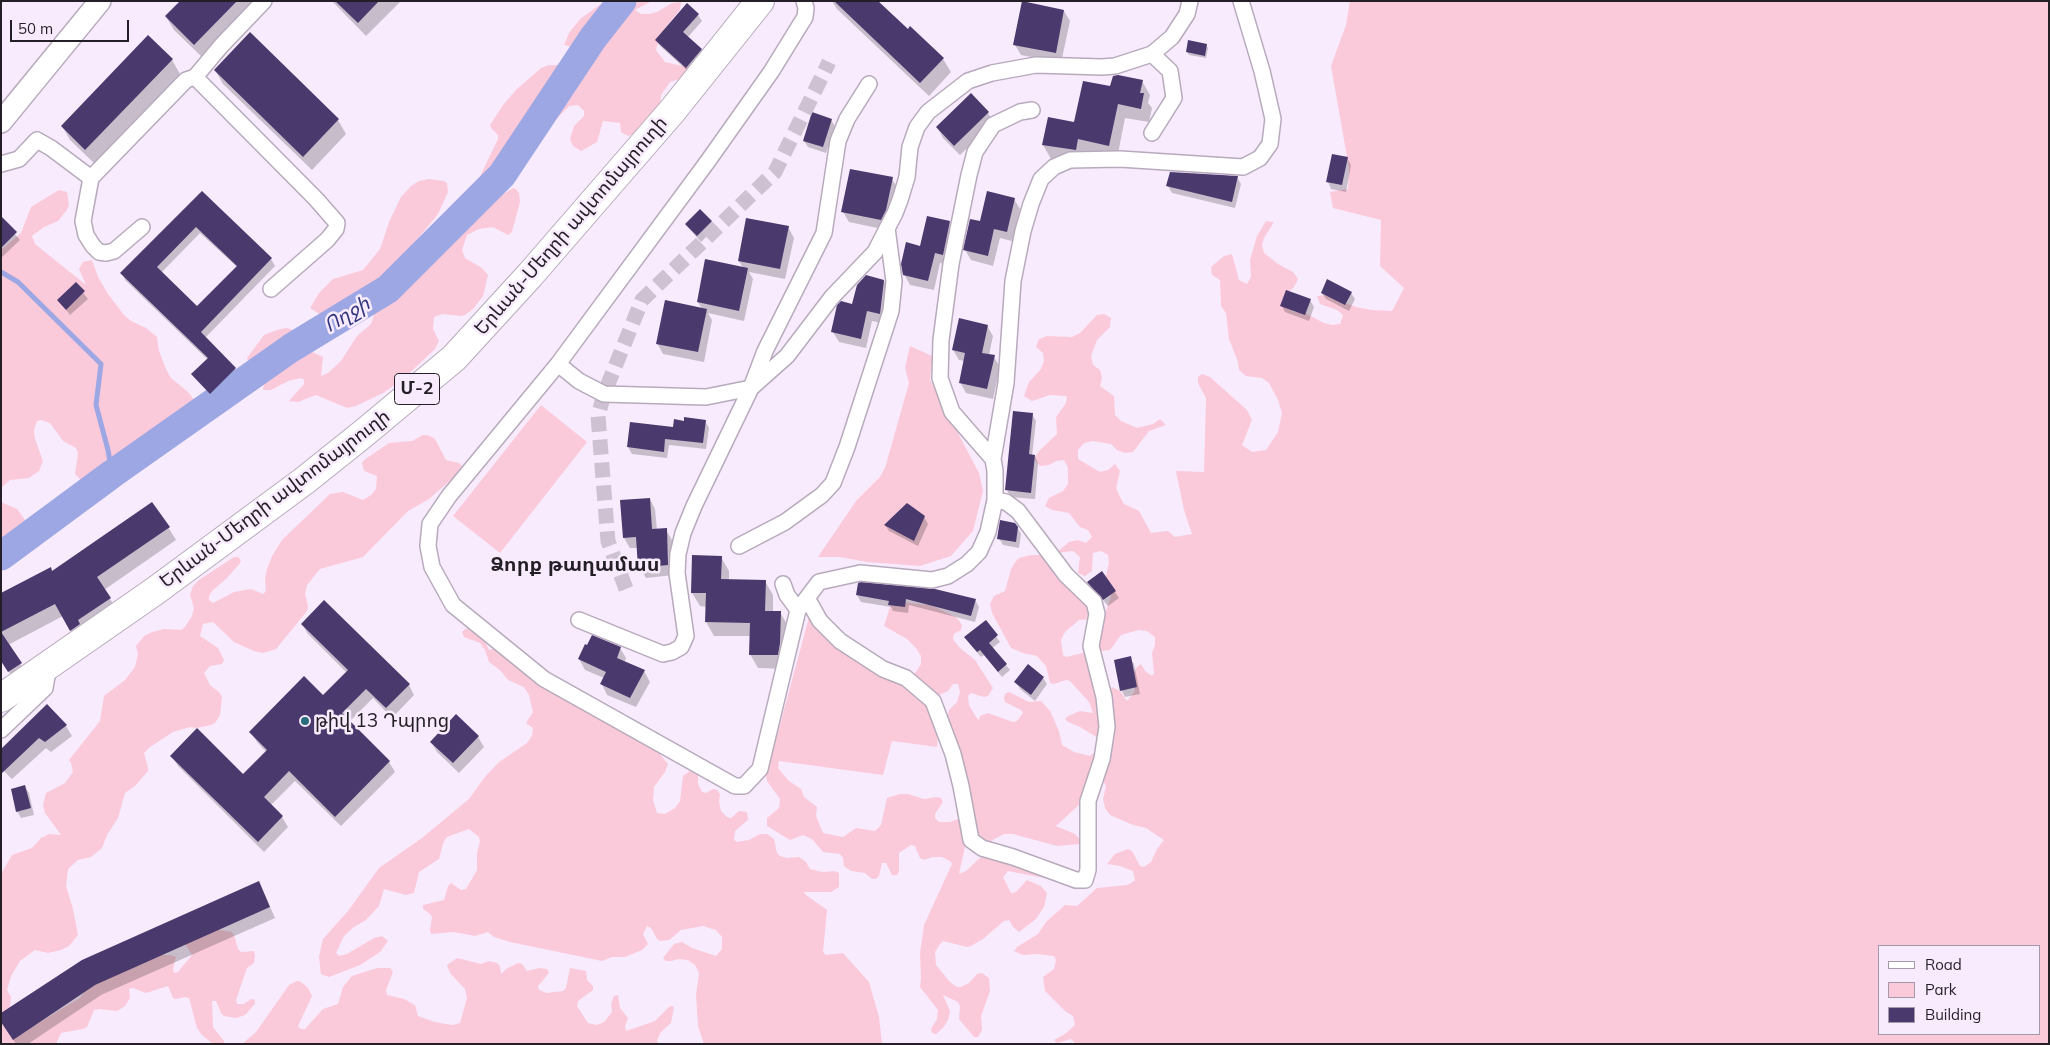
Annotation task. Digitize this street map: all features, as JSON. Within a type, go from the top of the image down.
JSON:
[{"type":"highway","name":"Երևան-Մեղրի ավտոմայրուղի","points":[[1,698],[163,585],[304,481],[454,358],[530,275],[673,110],[760,1]]},
{"type":"street","points":[[1,122],[100,1]]},
{"type":"street","points":[[142,227],[114,251],[99,252],[86,236],[83,221],[91,178],[186,80],[195,77],[221,46],[264,1]]},
{"type":"street","points":[[804,1],[806,8],[805,17],[771,72],[708,161],[558,364],[449,496],[430,524],[428,546],[432,566],[453,605],[544,679],[735,786],[744,786],[760,769],[798,610],[819,582],[860,573],[932,580],[948,576],[967,564],[979,552],[988,532],[994,500],[995,471],[993,459],[1006,383],[1013,281],[1023,231],[1041,179],[1054,167],[1070,160],[1120,159],[1243,168],[1260,158],[1270,144],[1273,119],[1262,71],[1241,1]]},
{"type":"street","points":[[558,364],[579,381],[604,394],[706,397],[751,388],[787,356],[832,297],[875,252],[895,214],[907,177],[910,147],[917,128],[928,112],[968,81],[992,73],[1036,65],[1116,66],[1152,54],[1172,37],[1187,14],[1190,1]]},
{"type":"street","points":[[1152,54],[1170,71],[1174,98],[1152,133]]},
{"type":"street","points":[[195,77],[310,192],[337,223],[336,229],[327,240],[271,289]]},
{"type":"street","points":[[579,620],[663,654],[681,647],[686,636],[686,629],[677,572],[678,554],[683,533],[694,506],[751,388],[765,351],[824,233],[838,141],[847,119],[869,84]]},
{"type":"street","points":[[993,459],[952,412],[940,378],[940,340],[951,264],[975,152],[993,125],[1020,112],[1032,110]]},
{"type":"street","points":[[1,164],[19,159],[37,140],[51,148],[91,178]]},
{"type":"street","points":[[739,546],[785,522],[822,496],[833,482],[850,439],[891,311],[894,281],[888,228]]},
{"type":"street","points":[[807,598],[820,621],[840,641],[883,669],[906,678],[933,701],[953,754],[971,840],[982,848],[1076,880],[1085,880],[1088,870],[1088,801],[1102,759],[1108,727],[1104,697],[1091,646],[1096,614],[1094,602],[1066,575],[1018,511],[1006,502],[994,500]]},
{"type":"street","points":[[784,584],[787,595],[798,610]]},
{"type":"street","points":[[1,730],[45,688],[49,665]]},
{"type":"green space","points":[[605,1],[652,1],[635,10],[641,14],[657,12],[672,3],[681,2],[680,10],[665,28],[656,50],[665,62],[691,68],[683,78],[670,82],[661,95],[660,108],[634,134],[628,136],[621,132],[620,123],[603,121],[597,142],[581,151],[573,146],[570,139],[574,126],[584,116],[584,111],[578,105],[569,106],[545,131],[513,158],[503,171],[498,189],[502,195],[513,188],[519,193],[520,202],[512,232],[508,235],[493,227],[479,229],[467,235],[462,250],[465,258],[482,268],[488,275],[483,296],[473,309],[465,315],[442,314],[434,317],[433,329],[439,341],[435,349],[402,380],[383,393],[356,406],[347,408],[316,395],[298,402],[289,401],[304,384],[304,380],[301,378],[288,381],[271,390],[263,390],[268,364],[265,360],[252,362],[248,361],[247,358],[264,335],[277,330],[286,328],[294,330],[302,347],[323,357],[321,376],[328,373],[341,361],[357,336],[371,324],[375,312],[371,309],[357,306],[332,316],[321,315],[310,308],[319,293],[333,279],[363,270],[380,249],[389,222],[401,197],[411,186],[419,181],[429,179],[444,181],[447,183],[448,192],[438,214],[407,252],[397,261],[383,284],[381,293],[383,302],[386,305],[394,287],[434,243],[463,200],[471,195],[498,139],[498,135],[490,125],[503,105],[516,90],[541,68],[549,65],[575,62],[604,41],[616,24],[617,19],[613,16],[601,21],[577,45],[572,47],[564,45],[569,33],[580,19]]},
{"type":"green space","points":[[1350,1],[2049,1],[2049,1044],[1076,1044],[1071,1039],[1057,1043],[1054,1040],[1065,1034],[1075,1025],[1073,1016],[1065,1011],[1045,991],[1043,977],[1054,969],[1056,960],[1054,956],[1023,955],[1014,951],[1017,947],[1038,934],[1046,922],[1065,905],[1077,906],[1097,888],[1127,885],[1135,880],[1133,871],[1107,864],[1115,854],[1128,849],[1132,851],[1140,866],[1144,867],[1151,862],[1164,840],[1146,828],[1133,825],[1110,815],[1105,808],[1103,799],[1106,786],[1102,779],[1084,795],[1080,804],[1056,826],[1075,834],[1081,840],[1080,844],[1057,846],[1013,834],[1004,834],[987,843],[966,842],[959,874],[966,871],[985,853],[1060,881],[1008,871],[1003,877],[1011,893],[1016,892],[1027,880],[1041,886],[1047,893],[1044,907],[1036,919],[1019,932],[1009,920],[1004,921],[983,939],[971,946],[967,947],[943,941],[940,944],[935,952],[936,965],[950,982],[957,987],[961,987],[969,983],[977,974],[982,973],[989,978],[990,991],[981,1016],[982,1030],[978,1037],[974,1037],[959,1019],[960,1006],[958,1002],[943,995],[950,1011],[948,1020],[936,1034],[932,1033],[931,1029],[937,1019],[938,1010],[920,987],[920,953],[924,925],[952,864],[950,861],[942,857],[924,860],[920,858],[915,846],[911,845],[899,853],[899,871],[897,875],[892,875],[886,863],[882,863],[879,876],[876,879],[872,879],[865,873],[851,871],[844,866],[843,858],[840,854],[823,852],[812,839],[803,835],[790,840],[767,826],[767,818],[779,808],[780,799],[767,781],[765,769],[770,762],[809,617],[846,654],[914,675],[921,664],[921,656],[907,639],[884,626],[890,607],[896,601],[930,605],[950,614],[957,618],[962,625],[961,630],[954,634],[953,639],[959,647],[975,660],[993,688],[988,696],[984,697],[971,693],[968,696],[969,705],[979,720],[980,716],[988,713],[1013,722],[1017,721],[1023,713],[1021,710],[1005,702],[1005,694],[1009,692],[1029,702],[1041,701],[1050,711],[1059,731],[1062,745],[1074,752],[1090,756],[1097,751],[1098,738],[1065,719],[1080,711],[1093,713],[1089,702],[1070,681],[1050,683],[1046,666],[1037,656],[1011,648],[992,613],[990,604],[994,596],[1005,591],[1011,569],[1019,558],[1040,555],[1076,595],[1089,598],[1091,619],[1079,620],[1065,632],[1061,640],[1063,655],[1066,657],[1083,653],[1087,654],[1109,695],[1112,687],[1120,691],[1127,701],[1135,691],[1132,675],[1137,667],[1141,664],[1145,671],[1152,676],[1154,673],[1152,653],[1155,637],[1147,631],[1138,630],[1121,635],[1110,650],[1101,651],[1095,645],[1111,596],[1105,580],[1109,563],[1108,555],[1101,551],[1093,553],[1092,571],[1085,576],[1078,573],[1080,557],[1073,551],[1056,553],[1069,542],[1078,540],[1086,543],[1092,537],[1088,530],[1080,527],[1069,513],[1052,510],[1045,506],[1049,498],[1063,491],[1068,484],[1068,468],[1064,460],[1040,466],[1034,459],[1039,451],[1057,434],[1056,417],[1066,403],[1067,396],[1050,395],[1032,401],[1024,396],[1029,382],[1041,369],[1044,361],[1043,353],[1036,347],[1039,339],[1047,336],[1072,337],[1080,333],[1097,315],[1104,314],[1111,318],[1110,327],[1097,340],[1091,356],[1093,365],[1100,370],[1102,378],[1100,386],[1114,396],[1115,415],[1121,421],[1137,428],[1153,424],[1160,419],[1166,425],[1149,431],[1133,452],[1125,453],[1117,450],[1111,444],[1093,441],[1084,443],[1078,450],[1078,459],[1100,472],[1108,470],[1115,464],[1120,471],[1116,488],[1120,497],[1124,504],[1139,511],[1151,533],[1168,531],[1175,537],[1192,534],[1184,510],[1176,471],[1204,472],[1206,398],[1198,383],[1198,377],[1202,374],[1210,377],[1247,410],[1252,420],[1242,445],[1252,452],[1266,450],[1278,432],[1282,413],[1269,383],[1262,378],[1246,376],[1239,370],[1238,362],[1229,339],[1226,313],[1221,306],[1220,280],[1212,275],[1211,267],[1224,256],[1232,254],[1239,280],[1247,284],[1251,277],[1250,260],[1257,236],[1266,221],[1274,222],[1264,238],[1262,245],[1264,253],[1278,264],[1293,272],[1298,279],[1294,287],[1282,300],[1286,307],[1294,312],[1303,312],[1324,323],[1340,324],[1343,315],[1337,310],[1320,304],[1317,296],[1325,295],[1356,307],[1392,311],[1404,288],[1380,266],[1381,220],[1333,208],[1330,192],[1348,189],[1349,168],[1331,66],[1346,25]],"holes":[[[953,684],[958,684],[960,692],[957,702],[949,710],[947,718],[964,812],[958,819],[950,822],[939,822],[935,818],[935,814],[943,802],[941,798],[924,799],[908,794],[900,794],[887,798],[881,825],[875,831],[856,828],[843,837],[823,833],[816,816],[817,807],[804,797],[801,789],[789,781],[778,768],[779,761],[883,775],[892,741],[937,747],[938,727],[935,697],[948,691]]]},
{"type":"green space","points":[[59,190],[67,192],[69,205],[67,210],[58,221],[44,227],[32,236],[35,244],[86,285],[79,269],[83,262],[92,260],[98,277],[124,315],[157,337],[159,351],[171,378],[188,392],[196,405],[186,415],[146,434],[136,443],[126,447],[85,481],[75,474],[78,453],[76,448],[63,441],[50,423],[41,420],[37,421],[34,430],[35,439],[43,461],[39,471],[29,478],[10,480],[1,488],[1,250],[21,233],[31,207]]},
{"type":"green space","points":[[910,346],[932,356],[930,380],[979,473],[983,491],[973,531],[951,556],[920,566],[867,562],[840,557],[818,557],[856,501],[880,477],[885,468],[909,383],[905,368]]},
{"type":"green space","points":[[541,405],[587,442],[500,553],[453,516]]},
{"type":"green space","points":[[423,435],[428,435],[435,439],[446,460],[459,463],[462,466],[461,471],[429,499],[408,511],[363,557],[320,569],[307,585],[305,594],[308,606],[307,611],[276,649],[263,653],[254,651],[234,642],[213,622],[203,624],[200,636],[218,648],[224,660],[222,664],[210,666],[204,673],[210,685],[222,697],[220,715],[215,723],[211,725],[197,728],[190,727],[173,732],[144,753],[148,771],[136,785],[125,793],[118,818],[107,835],[102,848],[91,857],[78,860],[68,869],[66,886],[78,935],[69,946],[61,950],[48,953],[35,950],[20,961],[11,976],[7,990],[11,997],[9,1015],[18,1035],[80,998],[88,987],[160,955],[176,957],[173,969],[174,973],[178,972],[192,955],[185,944],[214,929],[232,932],[238,949],[241,952],[254,951],[254,963],[247,968],[236,1000],[237,1004],[244,1004],[251,999],[255,1000],[255,1004],[245,1015],[236,1018],[224,1016],[216,1001],[212,1001],[213,1027],[224,1041],[224,1044],[213,1044],[197,1028],[189,998],[173,998],[168,986],[146,993],[133,988],[129,989],[130,998],[125,1006],[117,1011],[94,1010],[87,1027],[61,1033],[56,1044],[1,1044],[1,874],[12,855],[32,848],[41,838],[49,834],[61,835],[45,813],[43,805],[46,793],[65,783],[73,772],[69,760],[100,721],[104,696],[125,680],[135,667],[138,654],[136,646],[144,636],[152,632],[164,629],[181,630],[185,627],[192,616],[194,608],[190,595],[193,586],[234,557],[238,557],[241,560],[240,563],[212,591],[209,600],[213,603],[234,592],[251,589],[263,594],[266,591],[265,578],[267,569],[272,556],[282,540],[330,494],[343,492],[363,500],[371,495],[376,489],[377,476],[364,471],[362,463],[364,460],[389,443],[412,441]]},
{"type":"green space","points":[[1,502],[17,509],[25,520],[25,525],[21,532],[14,538],[1,539]]},
{"type":"green space","points":[[470,628],[483,637],[489,650],[501,646],[654,747],[668,764],[665,772],[654,787],[653,800],[657,813],[665,814],[675,808],[680,801],[683,776],[690,771],[698,775],[698,784],[702,792],[706,793],[713,789],[717,790],[720,794],[721,811],[727,817],[731,818],[739,811],[747,812],[748,820],[735,831],[734,840],[737,842],[749,840],[760,834],[767,834],[774,839],[777,853],[780,856],[787,858],[799,857],[806,862],[810,869],[839,873],[839,887],[831,892],[804,892],[827,910],[823,952],[826,955],[843,953],[869,982],[879,1017],[882,1044],[704,1044],[698,1026],[696,995],[699,973],[695,965],[688,960],[666,961],[663,958],[674,944],[682,942],[692,948],[716,956],[722,949],[722,937],[716,930],[703,926],[681,930],[669,940],[660,941],[651,928],[647,926],[643,934],[648,944],[642,950],[625,957],[612,957],[602,961],[510,942],[494,937],[488,932],[475,936],[454,932],[431,934],[432,917],[423,909],[423,905],[444,900],[448,886],[451,883],[461,890],[466,889],[477,870],[477,853],[480,841],[479,837],[469,829],[447,837],[439,859],[419,872],[414,893],[406,895],[384,889],[379,906],[366,920],[344,936],[336,953],[339,956],[347,954],[374,938],[382,936],[388,941],[380,952],[360,965],[329,977],[321,974],[319,957],[323,939],[348,911],[379,868],[422,838],[469,799],[484,778],[499,762],[527,743],[532,736],[533,728],[526,723],[533,712],[529,695],[524,687],[508,680],[500,670],[489,662],[485,650],[480,643],[464,637],[462,632]]},
{"type":"green space","points":[[457,958],[481,964],[489,961],[497,963],[500,966],[501,974],[518,963],[522,964],[527,971],[539,968],[547,969],[549,973],[538,986],[539,990],[547,993],[563,991],[566,988],[570,968],[586,971],[587,980],[593,986],[593,990],[578,1001],[577,1006],[588,1023],[597,1025],[604,1022],[612,1012],[611,1004],[614,996],[618,995],[620,1008],[628,1018],[625,1026],[626,1031],[655,1021],[670,1006],[674,1007],[671,1023],[661,1032],[657,1040],[658,1044],[242,1044],[256,1032],[289,985],[297,981],[301,982],[308,988],[312,996],[298,1026],[301,1029],[305,1029],[323,1009],[338,1004],[343,987],[352,976],[377,968],[390,968],[393,972],[386,990],[387,995],[404,999],[415,1005],[418,1016],[452,1025],[460,1023],[467,998],[465,989],[450,973],[447,965]]},
{"type":"building","points":[[180,1],[237,1],[194,45],[165,16]]},
{"type":"building","points":[[335,1],[379,1],[358,23]]},
{"type":"building","points":[[834,1],[878,1],[908,29],[910,26],[944,58],[920,83]]},
{"type":"building","points":[[1022,1],[1064,10],[1056,53],[1013,45]]},
{"type":"building","points":[[687,3],[699,14],[683,32],[702,49],[686,68],[655,40]]},
{"type":"building","points":[[250,32],[339,119],[303,157],[214,70]]},
{"type":"building","points":[[148,35],[173,59],[85,150],[61,126]]},
{"type":"building","points":[[1188,40],[1207,44],[1205,56],[1186,52]]},
{"type":"building","points":[[1118,75],[1143,80],[1140,93],[1144,93],[1141,109],[1118,104],[1109,146],[1078,139],[1076,150],[1042,145],[1048,117],[1074,122],[1083,81],[1110,86],[1113,76]]},
{"type":"building","points":[[971,93],[989,112],[954,146],[936,127]]},
{"type":"building","points":[[812,112],[832,119],[823,147],[803,141]]},
{"type":"building","points":[[1332,154],[1348,157],[1342,185],[1326,182]]},
{"type":"building","points":[[850,169],[893,177],[886,210],[881,220],[841,212]]},
{"type":"building","points":[[1170,172],[1238,176],[1232,202],[1166,186]]},
{"type":"building","points":[[202,191],[272,258],[201,332],[236,368],[210,394],[191,374],[208,358],[120,273]],"holes":[[[196,227],[237,266],[197,306],[157,267]]]},
{"type":"building","points":[[987,191],[1015,198],[1007,232],[994,229],[988,256],[963,250],[970,219],[980,221]]},
{"type":"building","points":[[700,209],[712,221],[697,236],[685,224]]},
{"type":"building","points":[[1,216],[17,232],[1,248]]},
{"type":"building","points":[[927,216],[950,221],[943,255],[935,253],[928,281],[903,275],[901,264],[906,242],[920,246]]},
{"type":"building","points":[[746,218],[789,226],[780,269],[738,261]]},
{"type":"building","points":[[705,259],[748,268],[739,311],[697,302]]},
{"type":"building","points":[[866,275],[884,280],[880,314],[867,311],[861,339],[831,332],[837,305],[841,301],[852,304],[857,285]]},
{"type":"building","points":[[1327,279],[1352,292],[1345,305],[1321,293]]},
{"type":"building","points":[[76,282],[85,291],[66,310],[57,300]]},
{"type":"building","points":[[1286,290],[1311,299],[1305,315],[1280,306]]},
{"type":"building","points":[[665,300],[707,309],[698,352],[656,344]]},
{"type":"building","points":[[959,318],[988,325],[982,353],[995,355],[987,389],[959,383],[965,353],[952,350]]},
{"type":"building","points":[[1013,411],[1033,413],[1029,454],[1035,455],[1031,493],[1005,490]]},
{"type":"building","points":[[684,417],[706,420],[703,443],[665,439],[664,452],[627,447],[630,422],[673,427],[674,419],[684,421]]},
{"type":"building","points":[[650,498],[652,529],[667,528],[668,565],[638,568],[636,537],[623,538],[620,500]]},
{"type":"building","points":[[152,502],[170,527],[97,577],[111,598],[78,620],[80,624],[70,631],[55,604],[1,632],[1,593],[51,567],[52,571]]},
{"type":"building","points":[[907,503],[925,516],[914,541],[884,525]]},
{"type":"building","points":[[1000,520],[1015,523],[1018,527],[1016,542],[997,539]]},
{"type":"building","points":[[692,555],[722,556],[721,579],[766,580],[765,611],[781,611],[778,655],[749,655],[750,623],[705,622],[706,593],[691,593]]},
{"type":"building","points":[[1102,571],[1116,591],[1103,600],[1087,582]]},
{"type":"building","points":[[858,583],[935,589],[976,599],[971,616],[906,599],[905,607],[888,605],[889,601],[856,595]]},
{"type":"building","name":"թիվ 13 Դպրոց","points":[[324,600],[410,684],[386,708],[366,689],[342,713],[390,761],[335,817],[289,771],[264,797],[283,816],[258,842],[170,756],[197,728],[243,774],[267,750],[249,732],[304,676],[323,695],[348,670],[301,624]]},
{"type":"building","points":[[986,620],[998,635],[989,643],[1007,664],[998,672],[980,650],[977,652],[964,637]]},
{"type":"building","points":[[1,632],[22,663],[8,672],[1,661]]},
{"type":"building","points":[[592,635],[621,647],[617,658],[645,670],[630,698],[600,684],[606,672],[578,659],[585,644],[587,645]]},
{"type":"building","points":[[1131,656],[1137,687],[1120,691],[1114,660]]},
{"type":"building","points":[[1028,664],[1044,677],[1031,695],[1014,682]]},
{"type":"building","points":[[47,704],[67,725],[45,742],[39,738],[1,774],[1,749]]},
{"type":"building","points":[[456,714],[479,736],[453,763],[430,742]]},
{"type":"building","points":[[25,785],[31,808],[16,812],[11,789]]},
{"type":"building","points":[[259,881],[270,907],[95,985],[13,1040],[1,1022],[1,1013],[82,960]]},
{"type":"waterway","name":"Ողջի","points":[[1,556],[112,474],[291,348],[388,289],[502,175],[593,38],[622,1]]},
{"type":"waterway","points":[[1,272],[18,282],[101,364],[96,405],[108,450],[112,474]]},
{"type":"tunnel","points":[[626,589],[608,541],[598,416],[604,394],[642,300],[775,172],[829,62]]},
{"type":"place","name":"թիվ 13 Դպրոց","points":[[305,721]]},
{"type":"district","name":"Ձորք թաղամաս","points":[[575,565]]}]
